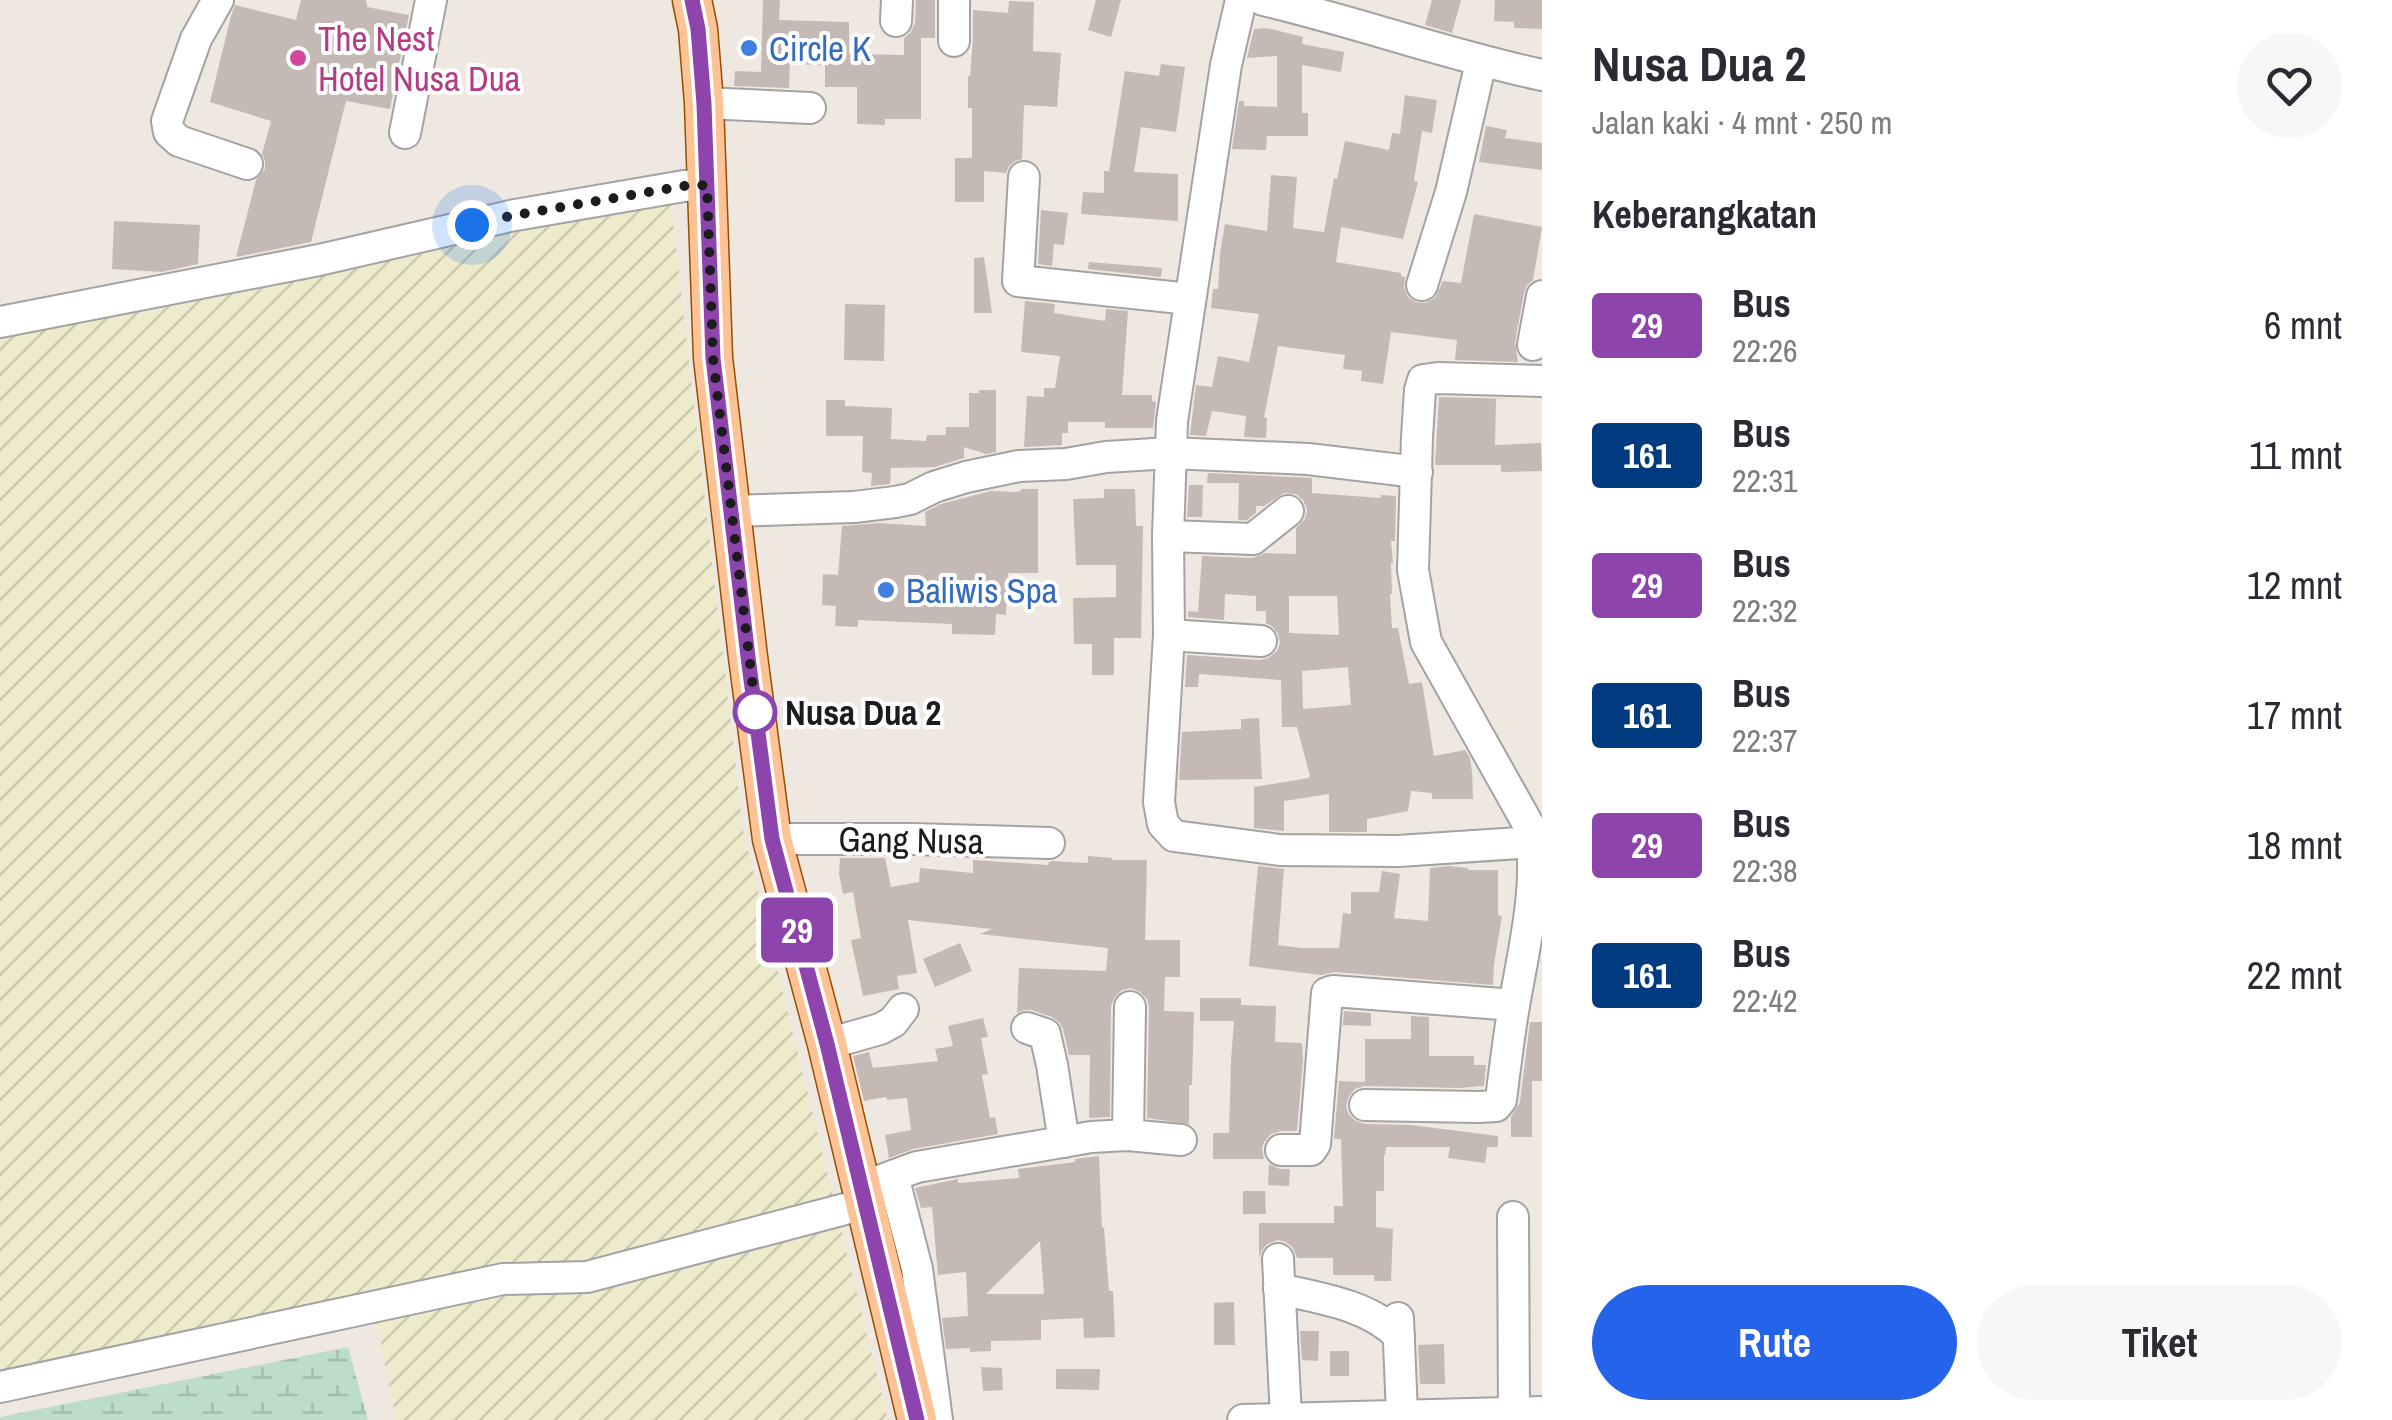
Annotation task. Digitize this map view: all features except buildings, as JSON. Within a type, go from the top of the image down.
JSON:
[{"type":"main road","points":[[697,10],[713,358],[772,839],[827,1044],[872,1189],[917,1420]]},
{"type":"street","points":[[218,0],[196,39],[167,128],[179,141],[247,164]]},
{"type":"street","points":[[405,133],[431,0]]},
{"type":"street","points":[[954,0],[954,41]]},
{"type":"street","points":[[1241,0],[1226,65],[1170,453],[1169,635],[1159,802],[1163,824],[1174,836],[1280,850],[1398,851],[1536,842]]},
{"type":"street","points":[[1263,0],[1319,7],[1481,62],[1542,75]]},
{"type":"street","points":[[1422,285],[1451,192],[1481,62]]},
{"type":"street","points":[[704,104],[810,108]]},
{"type":"street","points":[[1024,177],[1018,280],[1190,299]]},
{"type":"street","points":[[0,322],[319,260],[510,216],[707,185]]},
{"type":"street","points":[[1532,345],[1542,296]]},
{"type":"street","points":[[1365,1105],[1478,1107],[1498,1105],[1501,1100],[1514,1005],[1536,921],[1536,842],[1426,642],[1414,570],[1416,438],[1422,380],[1542,381]]},
{"type":"street","points":[[730,511],[854,507],[910,500],[934,486],[1019,466],[1170,453],[1308,459],[1417,472]]},
{"type":"street","points":[[1168,536],[1253,538],[1288,511]]},
{"type":"street","points":[[1169,635],[1261,641]]},
{"type":"street","name":"Gang Nusa","points":[[772,839],[1049,843]]},
{"type":"street","points":[[1281,1150],[1311,1150],[1314,1144],[1327,993],[1514,1005]]},
{"type":"street","points":[[1128,1135],[1130,1007]]},
{"type":"street","points":[[827,1044],[880,1029],[893,1022],[903,1009]]},
{"type":"street","points":[[1026,1028],[1045,1034],[1064,1142]]},
{"type":"street","points":[[0,1387],[503,1279],[587,1277],[872,1189],[917,1167],[1092,1137],[1128,1135],[1182,1140]]},
{"type":"street","points":[[872,1189],[916,1269],[937,1420]]},
{"type":"street","points":[[1242,1420],[1528,1412],[1513,1217]]},
{"type":"street","points":[[1286,1417],[1279,1274],[1319,1298],[1388,1324],[1399,1321],[1402,1415]]},
{"type":"shaded area","points":[[660,200],[671,205],[743,830],[888,1420],[396,1420],[371,1295],[0,1371],[0,332]]},
{"type":"green space","points":[[348,1347],[368,1420],[0,1420],[0,1417]]},
{"type":"bus line","name":"29","points":[[692,0],[704,104],[713,358],[772,839],[827,1044],[917,1420]]},
{"type":"place","name":"Circle K","points":[[749,48]]},
{"type":"place","name":"The Nest Hotel Nusa Dua","points":[[298,58]]},
{"type":"place","name":"Baliwis Spa","points":[[886,590]]},
{"type":"place","name":"Nusa Dua 2","points":[[755,712]]},
{"type":"route","points":[[472,225],[707,185],[713,358],[758,730],[755,712]]}]
